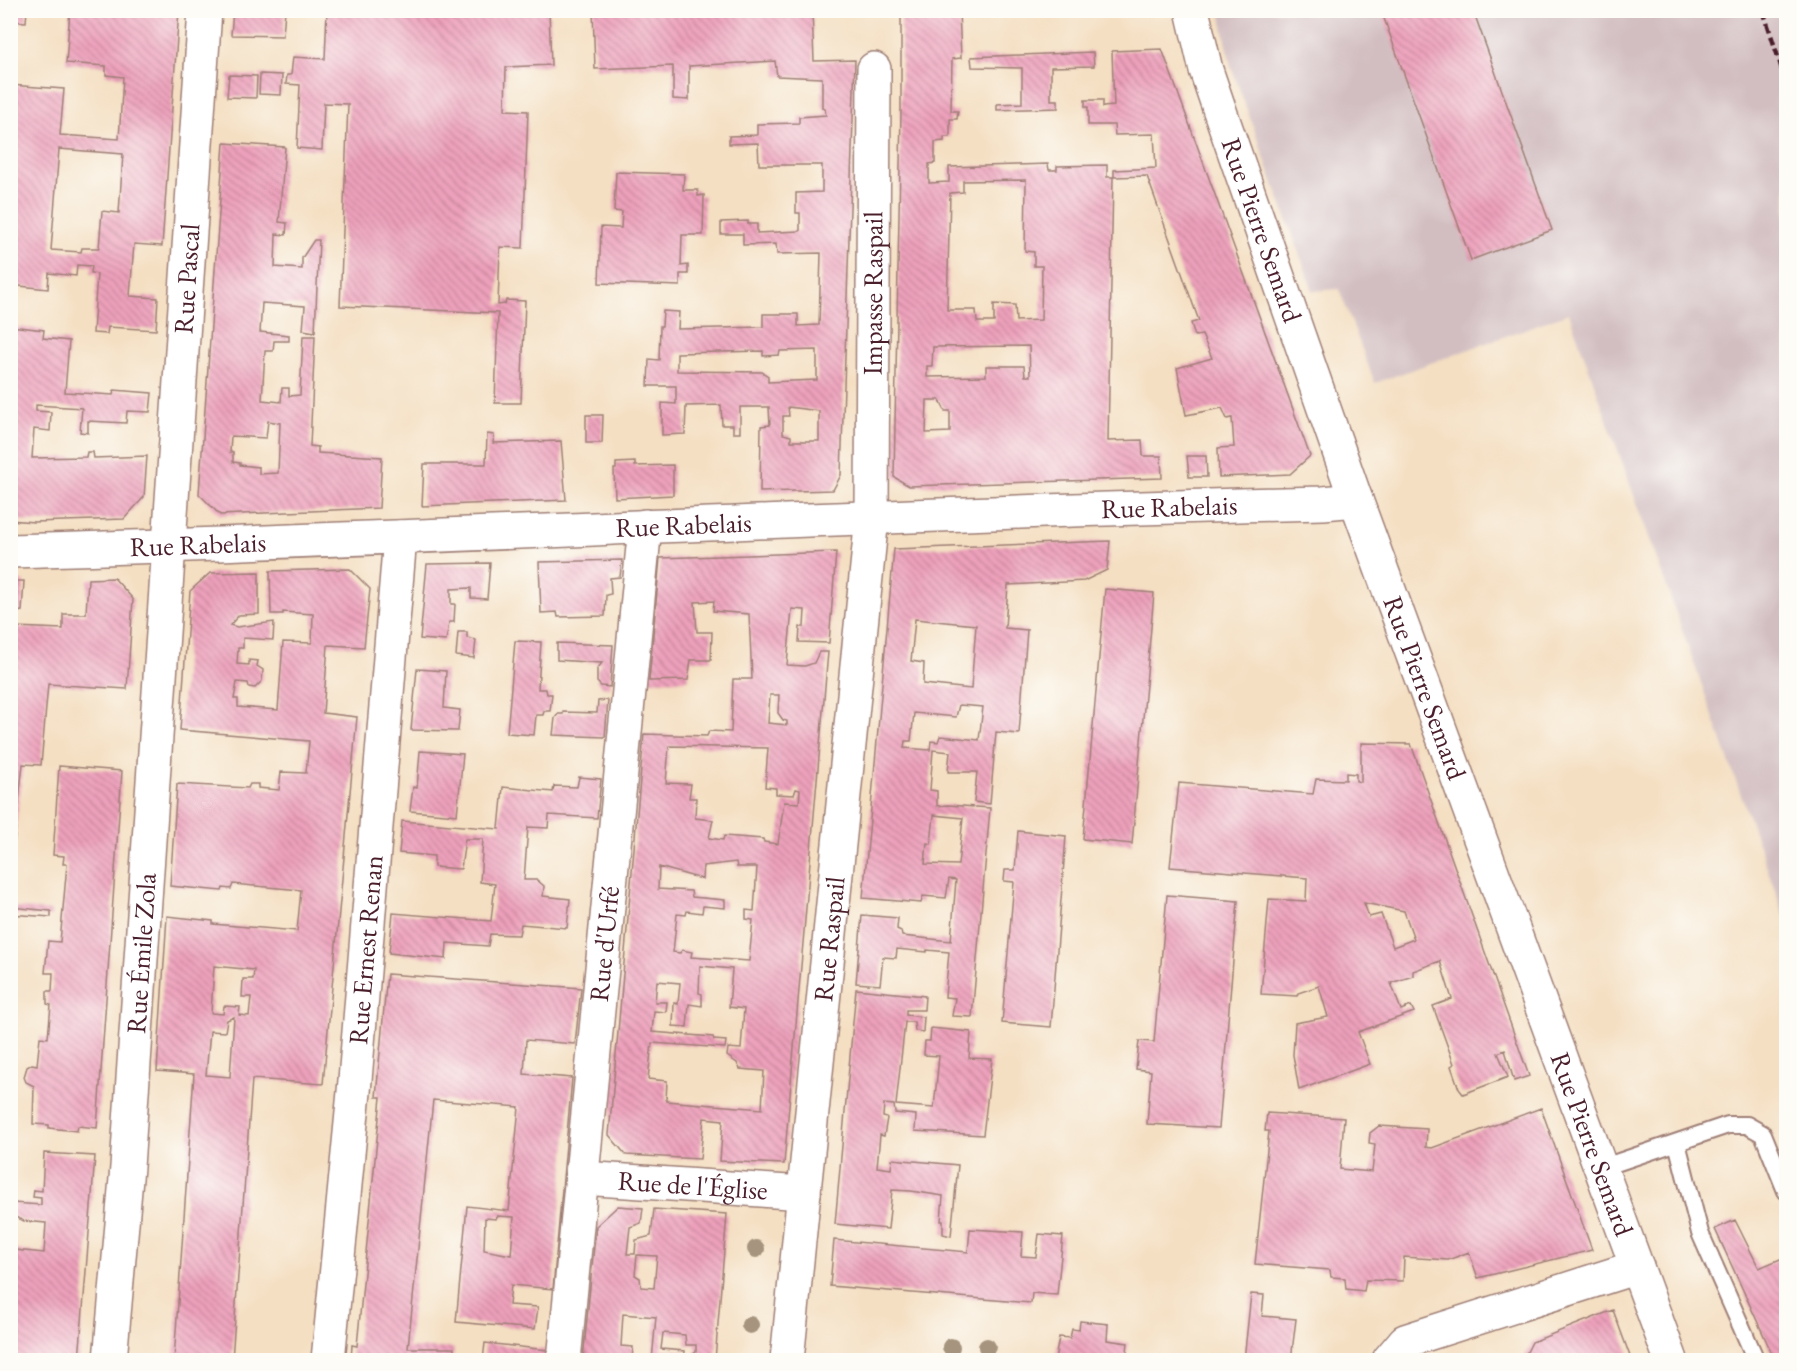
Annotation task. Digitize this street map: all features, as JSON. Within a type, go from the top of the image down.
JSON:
[{"type":"street","name":"Rue Pascal","points":[[170,547],[205,10]]},
{"type":"street","name":"Rue Pierre Semard","points":[[1192,10],[1206,70],[1356,500],[1671,1360]]},
{"type":"street","name":"Impasse Raspail","points":[[872,517],[874,69]]},
{"type":"street","name":"Rue Rabelais","points":[[10,551],[170,547],[872,517],[1323,503],[1356,500]]},
{"type":"street","name":"Rue Raspail","points":[[787,1360],[872,517]]},
{"type":"street","name":"Rue d'Urfé","points":[[564,1360],[645,526]]},
{"type":"street","name":"Rue Ernest Renan","points":[[328,1360],[354,1092],[400,537]]},
{"type":"street","name":"Rue Émile Zola","points":[[110,1360],[127,1167],[170,547]]},
{"type":"street","name":"Rue de l'Église","points":[[582,1178],[804,1193]]},
{"type":"street","points":[[1389,1360],[1405,1341],[1637,1267]]},
{"type":"lane","points":[[1601,1168],[1728,1125],[1747,1125],[1763,1134],[1786,1191]]},
{"type":"lane","points":[[1677,1143],[1700,1233],[1756,1360]]},
{"type":"shaded area","points":[[1220,11],[1786,11],[1786,921],[1569,313],[1375,383],[1339,289],[1313,291],[1231,66]]},
{"type":"building","points":[[10,10],[27,10],[26,22],[10,21]]},
{"type":"building","points":[[70,10],[179,10],[162,246],[134,244],[130,296],[158,298],[156,330],[108,327],[107,334],[93,333],[97,274],[91,273],[92,266],[77,265],[76,276],[49,273],[48,289],[10,285],[10,85],[64,89],[60,135],[119,139],[123,77],[106,75],[106,66],[66,63]],"holes":[[[59,149],[123,154],[119,213],[102,211],[99,248],[82,248],[81,252],[51,250]]]},
{"type":"building","points":[[233,10],[285,10],[283,36],[231,35]]},
{"type":"building","points":[[327,10],[549,10],[551,65],[506,67],[505,110],[528,111],[523,248],[500,247],[498,305],[505,304],[506,300],[525,301],[521,403],[495,403],[498,313],[340,306],[348,104],[324,103],[322,150],[297,148],[300,85],[286,84],[287,75],[291,75],[293,57],[325,59]]},
{"type":"building","points":[[593,10],[812,10],[814,61],[855,60],[841,475],[833,490],[760,492],[761,426],[770,425],[769,407],[740,407],[740,433],[733,433],[733,425],[722,425],[721,405],[686,406],[685,434],[662,435],[662,403],[676,404],[676,386],[648,386],[649,359],[659,360],[663,311],[679,312],[678,329],[763,327],[763,314],[798,314],[798,326],[819,325],[821,253],[777,254],[776,244],[743,245],[743,234],[721,234],[721,222],[748,221],[748,224],[757,224],[757,233],[800,231],[800,213],[796,213],[796,193],[822,192],[822,165],[759,165],[758,143],[729,144],[729,136],[757,135],[757,124],[799,123],[799,117],[826,115],[825,109],[822,108],[822,78],[777,76],[775,61],[689,66],[689,100],[673,99],[673,66],[595,69]],"holes":[[[817,350],[817,380],[768,382],[768,376],[762,372],[677,371],[677,353],[763,351],[763,356],[779,355],[780,351]],[[788,407],[819,411],[819,441],[791,441],[791,436],[783,434],[783,416],[789,416]]]},
{"type":"building","points":[[901,10],[959,10],[961,58],[952,59],[951,111],[958,111],[957,119],[950,119],[950,137],[944,137],[944,141],[935,142],[935,163],[929,164],[929,183],[949,182],[949,167],[1048,164],[1049,170],[1057,170],[1057,166],[1107,165],[1107,177],[1113,177],[1108,441],[1142,440],[1143,456],[1161,456],[1162,478],[909,486],[894,477]],"holes":[[[1026,180],[1025,251],[1034,252],[1034,266],[1042,266],[1041,320],[1016,321],[1015,305],[994,304],[994,322],[977,322],[976,310],[947,310],[950,193],[963,192],[963,181]],[[1029,346],[1030,376],[1025,376],[1024,366],[986,366],[986,376],[927,377],[927,366],[932,366],[933,347]],[[927,400],[940,400],[945,411],[950,411],[950,432],[926,433]]]},
{"type":"building","points":[[1381,10],[1473,10],[1552,230],[1471,260]]},
{"type":"building","points":[[1162,49],[1310,456],[1290,474],[1219,477],[1218,448],[1234,447],[1232,418],[1227,419],[1222,408],[1186,415],[1177,368],[1212,358],[1202,335],[1195,336],[1191,323],[1199,321],[1147,176],[1114,177],[1114,170],[1156,168],[1154,134],[1115,135],[1114,125],[1088,125],[1088,107],[1085,107],[1085,100],[1103,100],[1103,107],[1114,106],[1112,51]]},
{"type":"building","points":[[1093,52],[1094,66],[1051,67],[1051,100],[1058,100],[1058,108],[997,110],[997,104],[1022,103],[1022,68],[972,67],[971,57]]},
{"type":"building","points":[[260,74],[282,75],[281,95],[259,94]]},
{"type":"building","points":[[229,75],[257,76],[256,98],[227,97]]},
{"type":"building","points":[[224,143],[285,147],[279,222],[287,223],[286,235],[276,234],[275,267],[302,269],[302,258],[314,240],[319,240],[315,332],[303,330],[305,306],[262,303],[260,332],[289,335],[289,341],[274,341],[273,351],[265,351],[262,400],[281,402],[282,388],[289,388],[289,396],[300,395],[303,336],[315,336],[310,446],[318,447],[318,453],[382,457],[379,508],[220,515],[199,494]],"holes":[[[268,421],[280,423],[278,473],[259,474],[259,467],[233,462],[233,452],[230,452],[231,436],[266,438]]]},
{"type":"building","points":[[616,172],[684,174],[683,190],[698,190],[698,196],[704,195],[703,235],[682,235],[681,266],[688,265],[688,274],[680,274],[680,286],[599,283],[601,227],[621,228],[622,212],[614,211]]},
{"type":"building","points":[[10,326],[44,330],[43,338],[69,341],[65,392],[113,395],[114,390],[152,393],[150,412],[127,411],[126,423],[88,421],[88,433],[80,432],[82,408],[36,405],[36,411],[51,412],[50,431],[34,429],[32,458],[86,457],[87,452],[93,452],[94,458],[147,456],[144,497],[124,519],[34,522],[10,520]]},
{"type":"building","points":[[586,415],[603,415],[602,443],[586,443]]},
{"type":"building","points":[[487,434],[494,435],[493,443],[561,441],[566,500],[422,506],[424,464],[486,464]]},
{"type":"building","points":[[1187,456],[1206,456],[1207,477],[1189,477]]},
{"type":"building","points":[[635,462],[635,466],[673,465],[673,495],[615,498],[614,469],[616,469],[616,463]]},
{"type":"building","points":[[1110,541],[1107,570],[1084,581],[1008,585],[1005,628],[1027,630],[1019,734],[996,732],[990,804],[974,802],[977,772],[948,772],[950,752],[933,750],[930,790],[937,791],[937,806],[990,808],[972,1017],[952,1016],[955,998],[945,997],[949,952],[897,949],[896,958],[883,957],[880,985],[856,983],[862,915],[898,918],[897,929],[901,931],[902,936],[951,941],[956,880],[949,879],[946,898],[923,896],[921,903],[863,898],[894,549]],"holes":[[[915,619],[976,625],[971,689],[923,684],[924,663],[911,661]],[[959,705],[983,707],[979,740],[940,736],[938,742],[931,741],[930,750],[904,748],[905,741],[911,741],[914,713],[956,717]],[[934,815],[963,818],[958,865],[925,864],[927,843],[931,844]]]},
{"type":"building","points":[[836,552],[829,643],[799,642],[800,627],[804,627],[805,610],[792,609],[787,665],[805,666],[814,663],[819,652],[828,652],[784,1164],[720,1161],[723,1120],[704,1118],[700,1159],[626,1155],[609,1135],[644,734],[707,736],[709,731],[731,732],[733,679],[752,679],[749,614],[713,611],[714,601],[695,602],[697,632],[712,632],[711,660],[691,660],[688,680],[649,681],[660,558]],"holes":[[[770,695],[779,695],[778,713],[783,720],[787,721],[787,725],[768,723]],[[669,746],[768,748],[765,787],[776,788],[776,794],[794,795],[796,789],[800,790],[799,803],[784,802],[778,844],[764,842],[763,839],[724,836],[723,840],[709,838],[713,820],[695,818],[696,798],[689,798],[691,784],[666,783]],[[736,862],[737,867],[757,867],[754,911],[746,910],[746,919],[753,920],[749,961],[691,957],[692,952],[682,950],[680,953],[673,952],[677,914],[686,915],[687,911],[702,913],[703,906],[725,908],[725,900],[692,897],[691,891],[658,889],[659,867],[702,879],[703,866]],[[700,966],[732,969],[729,1007],[744,1009],[741,1049],[728,1048],[727,1056],[737,1063],[740,1069],[764,1071],[762,1109],[666,1101],[667,1081],[648,1079],[652,1043],[725,1048],[726,1041],[714,1040],[713,1037],[652,1032],[654,1011],[666,1012],[667,1002],[655,1002],[657,981],[680,983],[678,1004],[674,1003],[673,1026],[687,1027],[689,1004],[702,1006],[702,994],[699,993]]]},
{"type":"building","points":[[622,560],[620,577],[610,578],[611,594],[606,595],[605,616],[558,617],[557,612],[541,613],[539,562]]},
{"type":"building","points":[[490,563],[487,599],[471,598],[471,588],[451,589],[451,604],[455,604],[454,622],[449,622],[446,641],[420,639],[427,564]]},
{"type":"building","points":[[350,569],[370,589],[364,647],[328,645],[323,713],[357,717],[323,1084],[252,1079],[232,1360],[174,1360],[194,1074],[157,1071],[167,916],[213,921],[213,924],[297,931],[301,890],[233,884],[231,889],[223,888],[222,891],[170,886],[177,784],[248,788],[250,784],[258,784],[258,788],[279,790],[281,772],[306,773],[309,741],[180,730],[190,591],[210,573],[259,572],[259,614],[239,615],[230,625],[237,627],[274,622],[273,640],[243,638],[243,648],[238,648],[237,664],[249,665],[249,660],[258,661],[257,666],[263,670],[262,681],[255,688],[249,687],[248,683],[237,682],[234,699],[238,699],[238,707],[278,710],[283,642],[312,643],[313,614],[283,612],[283,614],[271,614],[270,571]],"holes":[[[214,966],[254,970],[253,979],[243,979],[242,997],[251,997],[249,1016],[239,1015],[240,1007],[224,1006],[223,1014],[211,1013]],[[234,1017],[230,1077],[206,1075],[210,1031],[225,1032],[227,1020]]]},
{"type":"building","points":[[114,578],[133,599],[127,689],[48,684],[41,765],[23,764],[13,853],[10,853],[10,581],[24,581],[22,611],[16,612],[15,627],[63,629],[63,614],[86,614],[88,579]]},
{"type":"building","points":[[1105,589],[1154,593],[1132,844],[1083,839]]},
{"type":"building","points":[[458,632],[467,632],[467,638],[476,640],[474,658],[456,656]]},
{"type":"building","points":[[515,641],[541,642],[538,689],[546,689],[547,694],[552,694],[550,711],[544,711],[543,715],[536,715],[534,735],[507,733]]},
{"type":"building","points":[[557,643],[613,645],[610,687],[601,686],[597,682],[597,669],[602,663],[557,660]]},
{"type":"building","points":[[417,669],[446,671],[444,708],[460,710],[458,731],[411,730]]},
{"type":"building","points":[[608,700],[605,737],[553,735],[555,718],[558,714],[563,714],[563,712],[597,713],[598,701]]},
{"type":"building","points":[[1361,743],[1411,744],[1529,1076],[1514,1081],[1505,1050],[1498,1053],[1508,1077],[1463,1094],[1459,1089],[1451,1066],[1454,1064],[1433,1006],[1452,999],[1440,961],[1413,971],[1413,976],[1391,983],[1401,1010],[1411,1006],[1414,1012],[1358,1032],[1370,1064],[1299,1090],[1293,1055],[1295,1023],[1328,1017],[1319,986],[1298,993],[1297,996],[1261,994],[1269,899],[1306,901],[1307,878],[1170,867],[1179,783],[1313,794],[1316,779],[1346,780],[1346,773],[1356,774],[1356,781],[1361,782]],"holes":[[[1364,903],[1404,911],[1414,939],[1393,947],[1381,914],[1369,917]]]},
{"type":"building","points":[[420,751],[463,754],[457,815],[410,811],[413,787],[417,788]]},
{"type":"building","points":[[59,766],[122,771],[97,1128],[78,1126],[77,1131],[33,1124],[34,1086],[26,1082],[24,1077],[27,1067],[32,1064],[37,1065],[40,1037],[48,1038],[51,1005],[47,1004],[47,991],[52,991],[53,973],[45,973],[48,941],[60,942],[67,864],[63,864],[64,856],[53,855]]},
{"type":"building","points":[[579,777],[601,779],[597,818],[549,815],[548,828],[528,827],[524,880],[537,880],[544,886],[543,896],[570,899],[567,928],[521,924],[519,935],[490,934],[488,946],[447,943],[446,959],[389,953],[393,913],[491,921],[495,884],[480,882],[483,839],[465,839],[461,869],[434,867],[434,856],[399,853],[402,821],[499,829],[503,787],[553,792],[554,786],[577,787]]},
{"type":"building","points":[[1018,831],[1066,836],[1051,1027],[1002,1023],[1014,882],[1004,881],[1005,870],[1015,870]]},
{"type":"building","points":[[1167,895],[1238,901],[1219,1128],[1147,1124],[1151,1071],[1136,1069],[1139,1041],[1154,1042]]},
{"type":"building","points":[[10,907],[51,911],[51,917],[10,914]]},
{"type":"building","points":[[387,974],[581,988],[575,1044],[526,1040],[524,1074],[572,1078],[553,1289],[511,1285],[509,1305],[538,1307],[535,1329],[456,1322],[467,1206],[509,1211],[519,1107],[433,1100],[408,1348],[454,1348],[453,1360],[351,1360],[352,1345],[357,1346],[381,1097],[376,1097]],"holes":[[[514,1217],[511,1255],[484,1250],[485,1218]]]},
{"type":"building","points":[[856,989],[925,996],[924,1010],[906,1010],[906,1015],[924,1017],[923,1032],[915,1031],[914,1022],[905,1022],[896,1105],[934,1108],[939,1056],[924,1055],[925,1041],[930,1041],[931,1028],[971,1032],[969,1058],[992,1059],[983,1135],[915,1131],[916,1115],[895,1113],[894,1105],[884,1104],[883,1117],[887,1118],[884,1136],[880,1135],[877,1167],[891,1169],[892,1159],[958,1165],[951,1236],[943,1234],[943,1221],[941,1221],[943,1196],[911,1191],[892,1190],[888,1229],[835,1224]]},
{"type":"building","points":[[1541,1108],[1592,1250],[1478,1278],[1469,1252],[1448,1260],[1404,1257],[1403,1281],[1366,1280],[1364,1291],[1346,1289],[1345,1278],[1331,1277],[1330,1270],[1255,1264],[1269,1131],[1265,1131],[1267,1113],[1344,1118],[1340,1169],[1372,1172],[1375,1144],[1369,1143],[1370,1133],[1379,1126],[1427,1129],[1426,1147],[1432,1148]]},
{"type":"building","points":[[44,1153],[95,1156],[79,1360],[10,1360],[10,1241],[15,1242],[15,1250],[44,1253],[46,1223],[24,1221],[13,1216],[13,1203],[41,1205],[41,1198],[33,1197],[34,1190],[42,1191]]},
{"type":"building","points":[[618,1206],[643,1208],[641,1223],[630,1227],[627,1254],[635,1254],[636,1240],[651,1236],[654,1209],[727,1214],[715,1360],[691,1360],[692,1355],[696,1352],[696,1345],[686,1345],[685,1335],[663,1333],[661,1349],[685,1351],[684,1360],[652,1360],[656,1317],[623,1314],[621,1346],[633,1347],[632,1360],[583,1360],[596,1226]],"holes":[[[637,1255],[657,1256],[654,1288],[641,1287],[640,1278],[635,1275]]]},
{"type":"building","points":[[1735,1220],[1759,1268],[1785,1257],[1786,1360],[1775,1360],[1715,1229]]},
{"type":"building","points":[[970,1229],[1023,1232],[1021,1256],[1036,1257],[1039,1234],[1063,1236],[1057,1295],[1032,1293],[1031,1303],[830,1286],[834,1240],[968,1252]]},
{"type":"building","points":[[1251,1294],[1264,1295],[1262,1316],[1296,1319],[1291,1360],[1244,1360]]},
{"type":"building","points":[[1613,1310],[1631,1359],[1523,1360],[1532,1342]]},
{"type":"building","points":[[1080,1321],[1108,1324],[1107,1340],[1128,1343],[1126,1360],[1055,1360],[1059,1337],[1070,1338],[1072,1329],[1079,1330]]},
{"type":"building","points":[[485,1343],[547,1350],[546,1360],[483,1360]]},
{"type":"railway","points":[[1763,10],[1786,82]]}]
